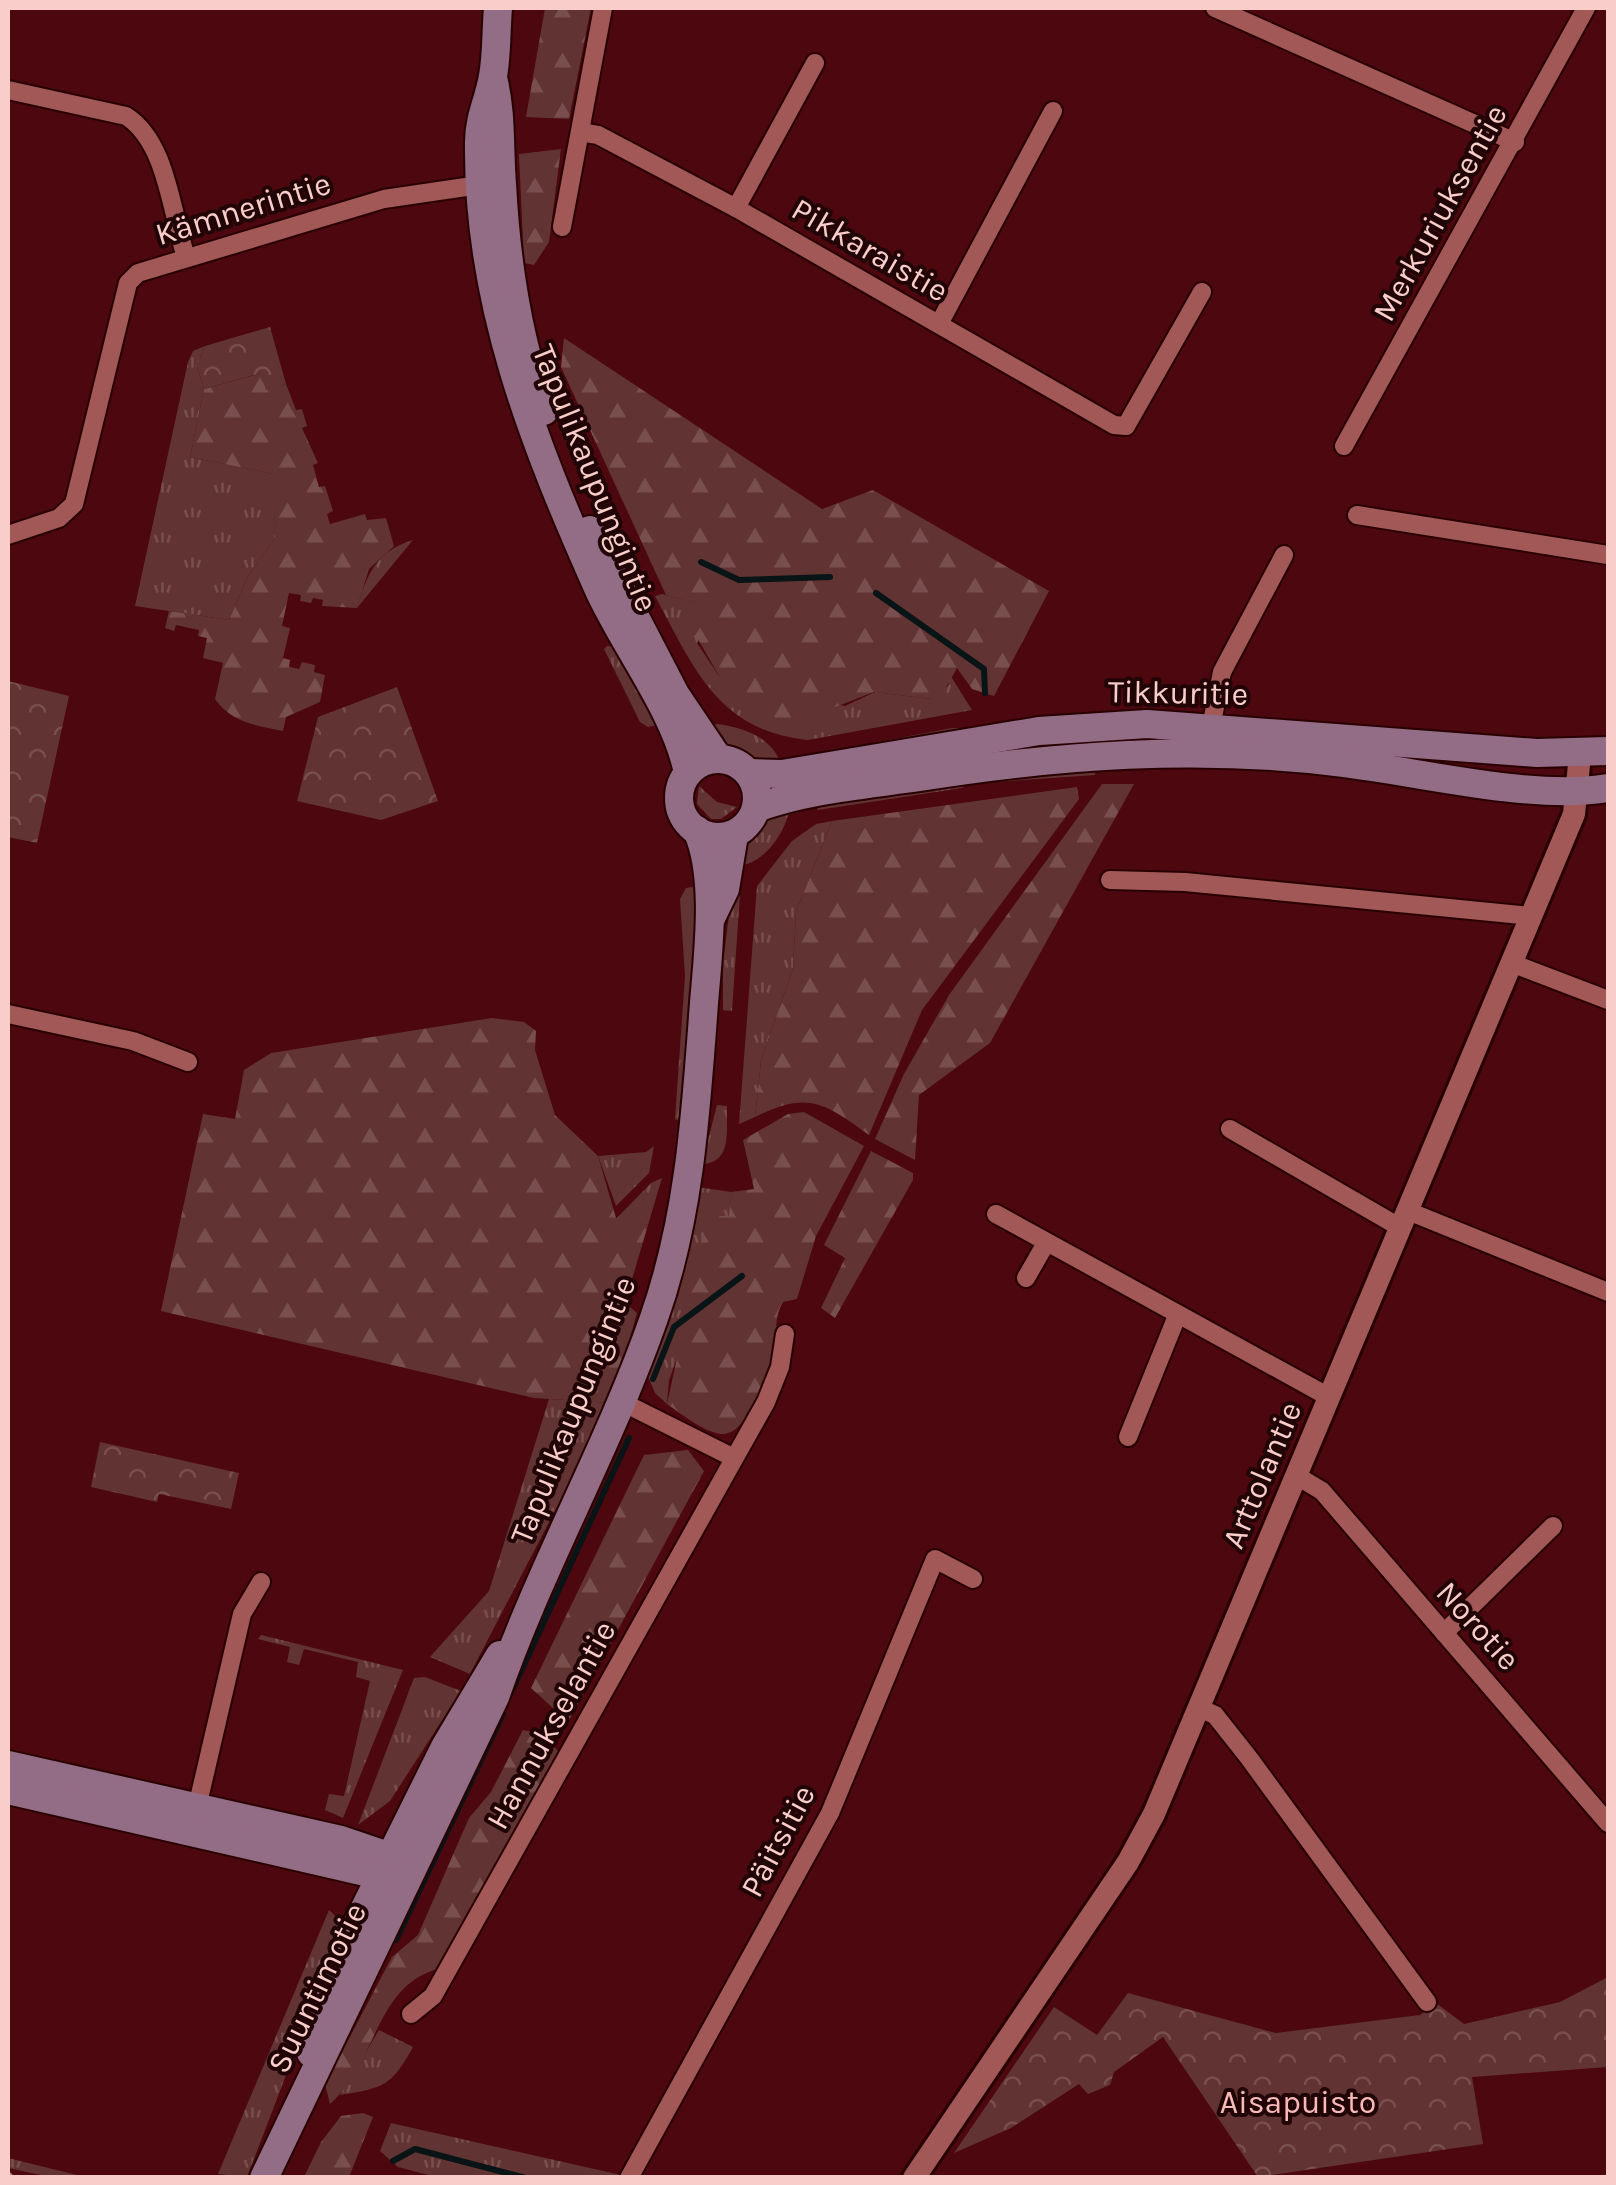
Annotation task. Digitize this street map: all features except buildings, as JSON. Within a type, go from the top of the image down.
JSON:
[{"type":"main road","name":"Tapulikaupungintie","points":[[498,8],[493,78],[501,112],[485,258],[498,328],[520,400],[598,589],[680,743],[688,772]]},
{"type":"main road","name":"Tapulikaupungintie","points":[[491,184],[527,352],[568,474],[635,620],[675,694],[718,758]]},
{"type":"main road","name":"Tikkuritie","points":[[748,772],[782,774],[1057,730],[1169,723],[1209,739],[1333,761],[1536,789],[1608,788]]},
{"type":"main road","name":"Tikkuritie","points":[[756,808],[832,789],[1209,739],[1594,753]]},
{"type":"main road","points":[[718,758],[748,772],[756,792],[756,808],[744,827],[734,834],[714,836],[697,830],[682,816],[678,802],[688,772],[718,758]]},
{"type":"main road","name":"Tapulikaupungintie","points":[[392,1871],[477,1688],[520,1626],[622,1402],[679,1233],[699,1087],[711,918],[706,862],[697,830]]},
{"type":"main road","name":"Tapulikaupungintie","points":[[711,918],[725,889],[734,834]]},
{"type":"main road","points":[[8,1765],[392,1871]]},
{"type":"main road","points":[[8,1790],[194,1819]]},
{"type":"main road","name":"Suuntimotie","points":[[264,2178],[288,2126],[334,1980],[392,1871]]},
{"type":"street","points":[[562,227],[603,8]]},
{"type":"street","points":[[1215,8],[1516,142]]},
{"type":"street","name":"Merkuriuksentie","points":[[1344,446],[1516,142],[1586,8]]},
{"type":"street","points":[[736,208],[815,63]]},
{"type":"street","points":[[8,90],[126,116],[140,125],[154,150],[186,256]]},
{"type":"street","points":[[939,324],[1053,111]]},
{"type":"street","name":"Pikkaraistie","points":[[580,132],[598,135],[736,208],[1105,421],[1126,426],[1202,292]]},
{"type":"street","name":"Kämnerintie","points":[[8,535],[68,513],[128,283],[138,273],[384,198],[491,184]]},
{"type":"street","points":[[1357,515],[1608,556]]},
{"type":"street","points":[[1209,739],[1222,672],[1284,555]]},
{"type":"street","name":"Arttolantie","points":[[914,2178],[1128,1862],[1199,1708],[1297,1476],[1574,814],[1578,790],[1594,753]]},
{"type":"street","points":[[1110,880],[1185,882],[1531,916]]},
{"type":"street","points":[[1511,963],[1608,1000]]},
{"type":"street","points":[[8,1014],[134,1041],[188,1062]]},
{"type":"street","points":[[1230,1129],[1404,1220],[1608,1292]]},
{"type":"street","points":[[996,1214],[1329,1397]]},
{"type":"street","points":[[1026,1278],[1046,1243]]},
{"type":"street","points":[[1128,1437],[1177,1316]]},
{"type":"street","name":"Hannukselantie","points":[[411,2014],[433,1996],[734,1458],[774,1385],[785,1334]]},
{"type":"street","points":[[622,1402],[734,1458]]},
{"type":"street","name":"Norotie","points":[[1297,1476],[1322,1490],[1606,1814]]},
{"type":"street","points":[[1444,1633],[1553,1526]]},
{"type":"street","name":"Päitsitie","points":[[630,2178],[831,1810],[935,1559],[973,1579]]},
{"type":"street","points":[[194,1819],[242,1614],[261,1582]]},
{"type":"street","points":[[1199,1708],[1214,1715],[1249,1758],[1428,2002]]},
{"type":"green space","points":[[545,8],[591,8],[569,119],[526,117]]},
{"type":"green space","points":[[561,149],[549,242],[534,265],[524,263],[519,154]]},
{"type":"green space","points":[[270,327],[286,384],[266,390],[261,373],[204,389],[197,366],[205,346]]},
{"type":"green space","points":[[564,338],[822,509],[873,490],[1049,591],[994,696],[972,689],[957,668],[943,693],[931,699],[874,692],[794,723],[772,717],[728,691],[689,624],[716,609],[666,595],[561,367]]},
{"type":"green space","points":[[205,346],[197,366],[204,389],[190,457],[274,474],[275,538],[248,576],[229,620],[135,606],[188,362],[193,351]]},
{"type":"green space","points":[[262,373],[266,389],[286,384],[296,410],[302,409],[307,426],[302,428],[318,463],[313,465],[319,487],[325,486],[333,511],[327,514],[330,524],[365,514],[367,520],[386,518],[394,546],[369,569],[357,608],[322,606],[323,600],[300,601],[301,595],[289,593],[282,626],[290,628],[283,658],[290,660],[289,667],[299,669],[302,662],[315,665],[314,672],[325,675],[320,702],[286,717],[283,731],[245,722],[222,707],[215,699],[223,663],[203,658],[207,638],[198,636],[199,630],[176,625],[174,631],[165,628],[169,611],[229,620],[248,576],[275,538],[273,474],[190,457],[204,389]]},
{"type":"green space","points":[[413,540],[357,608],[375,565],[390,550]]},
{"type":"green space","points":[[662,594],[718,609],[697,643],[719,676],[845,706],[875,692],[931,699],[948,686],[950,675],[972,710],[808,740],[777,734],[751,724],[712,691],[682,647],[655,596]]},
{"type":"green space","points":[[619,647],[662,724],[648,727],[640,722],[604,649]]},
{"type":"green space","points":[[8,681],[69,696],[37,843],[8,837]]},
{"type":"green space","points":[[397,687],[438,801],[381,820],[297,801],[318,717]]},
{"type":"green space","points":[[717,724],[747,731],[765,741],[781,767],[760,763],[740,753],[705,727]]},
{"type":"green space","points":[[961,728],[964,735],[804,756]]},
{"type":"green space","points":[[1097,762],[1095,775],[995,782],[994,772]]},
{"type":"green space","points":[[969,782],[962,788],[818,810],[812,799]]},
{"type":"green space","points":[[1102,784],[1134,784],[990,1043],[919,1095],[915,1160],[875,1139],[904,1074],[949,995]]},
{"type":"green space","points":[[699,786],[717,802],[737,807],[721,819],[711,819],[697,804]]},
{"type":"green space","points":[[1077,787],[1079,799],[922,1010],[869,1135],[815,1104],[789,1104],[755,1117],[761,1061],[793,968],[796,912],[832,821]]},
{"type":"green space","points":[[790,807],[772,846],[755,860],[735,866],[756,831]]},
{"type":"green space","points":[[832,821],[796,912],[793,968],[761,1061],[755,1117],[739,1124],[757,886],[792,841],[816,824]]},
{"type":"green space","points":[[698,886],[684,1123],[675,1119],[685,976],[680,899],[686,888]]},
{"type":"green space","points":[[732,890],[740,894],[732,1011],[723,1010],[723,964]]},
{"type":"green space","points":[[492,1018],[524,1022],[536,1031],[535,1050],[555,1115],[598,1156],[616,1218],[648,1225],[625,1303],[637,1313],[611,1403],[534,1398],[161,1311],[203,1114],[235,1119],[244,1070],[271,1053]]},
{"type":"green space","points":[[717,1105],[727,1106],[726,1143],[719,1158],[702,1164]]},
{"type":"green space","points":[[804,1112],[864,1146],[816,1236],[797,1299],[783,1302],[780,1307],[770,1363],[758,1396],[732,1432],[714,1433],[667,1404],[708,1216],[729,1216],[731,1192],[754,1189],[743,1140],[788,1114]]},
{"type":"green space","points":[[654,1146],[649,1173],[616,1206],[598,1156],[646,1152]]},
{"type":"green space","points":[[871,1151],[913,1173],[913,1180],[835,1318],[821,1308],[845,1258],[824,1245]]},
{"type":"green space","points":[[662,1178],[648,1225],[616,1219],[651,1183]]},
{"type":"green space","points":[[697,1187],[731,1192],[730,1216],[669,1380],[667,1404],[655,1393],[647,1374]]},
{"type":"green space","points":[[549,1399],[611,1403],[470,1674],[430,1657],[489,1591]]},
{"type":"green space","points":[[100,1442],[239,1473],[231,1509],[159,1494],[157,1502],[91,1487]]},
{"type":"green space","points":[[688,1450],[704,1471],[568,1722],[531,1688],[644,1455]]},
{"type":"green space","points":[[261,1635],[403,1670],[343,1818],[325,1810],[329,1794],[344,1796],[370,1681],[356,1677],[358,1662],[304,1649],[299,1665],[287,1662],[290,1647],[258,1639]]},
{"type":"green space","points":[[425,1677],[461,1691],[390,1801],[358,1825],[414,1678]]},
{"type":"green space","points":[[523,1730],[545,1735],[560,1754],[441,1968],[419,1977],[403,1990],[346,2086],[330,2104],[325,2084],[392,1957],[418,1935],[469,1818],[491,1792]]},
{"type":"green space","points":[[329,1910],[344,1924],[247,2177],[218,2174]]},
{"type":"green space","name":"Aisapuisto","points":[[1608,1977],[1608,2067],[1472,2077],[1483,2144],[1258,2177],[1163,2037],[1114,2072],[1110,2085],[1088,2094],[1079,2084],[1011,2128],[954,2153],[1054,2007],[1097,2035],[1128,1993],[1276,2033],[1420,2015],[1436,2003],[1464,2024],[1560,2002]]},
{"type":"green space","points":[[379,2030],[413,2047],[392,2078],[376,2087],[340,2095]]},
{"type":"green space","points":[[363,2113],[373,2117],[349,2177],[304,2177],[321,2142],[341,2116]]},
{"type":"green space","points":[[391,2123],[621,2175],[436,2177],[398,2167],[380,2151]]},
{"type":"green space","points":[[8,2158],[85,2177],[50,2177],[8,2168]]},
{"type":"waterway","points":[[701,562],[739,580],[830,577]]},
{"type":"waterway","points":[[876,593],[984,669],[985,693]]},
{"type":"waterway","points":[[653,1379],[674,1327],[742,1276]]},
{"type":"waterway","points":[[510,1695],[629,1438]]},
{"type":"waterway","points":[[396,1940],[503,1714]]},
{"type":"waterway","points":[[393,2161],[415,2149],[526,2178]]}]
